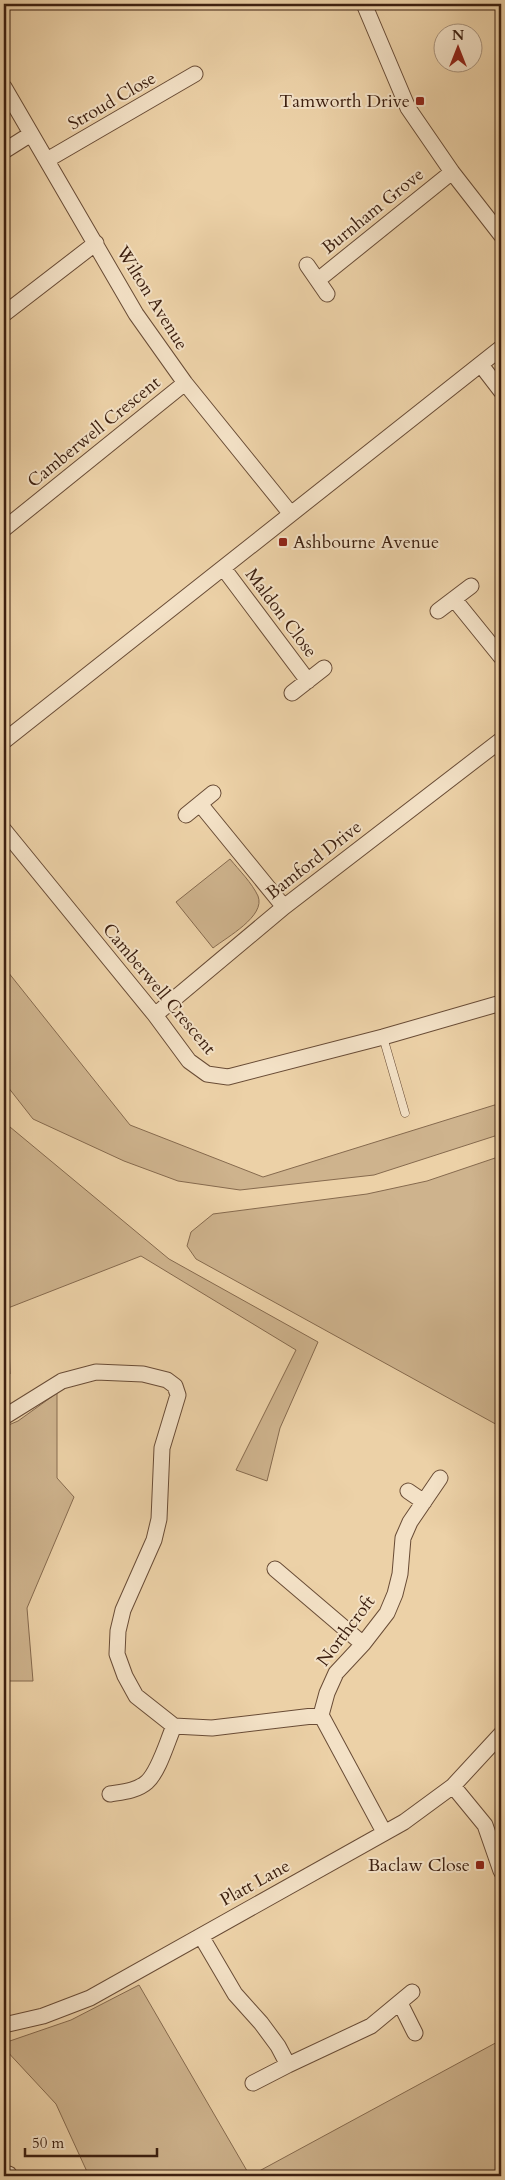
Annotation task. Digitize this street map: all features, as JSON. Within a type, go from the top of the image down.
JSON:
[{"type":"street","points":[[364,4],[408,108],[452,172],[501,236]]},
{"type":"street","name":"Stroud Close","points":[[46,160],[195,74]]},
{"type":"street","name":"Wilton Avenue","points":[[4,87],[136,314],[185,383],[291,514]]},
{"type":"street","points":[[4,151],[31,134]]},
{"type":"street","name":"Burnham Grove","points":[[318,280],[452,172]]},
{"type":"street","points":[[4,314],[96,243]]},
{"type":"street","points":[[307,265],[327,294]]},
{"type":"street","points":[[4,742],[501,348]]},
{"type":"street","points":[[480,366],[501,391]]},
{"type":"street","name":"Camberwell Crescent","points":[[4,529],[185,383]]},
{"type":"street","name":"Maldon Close","points":[[224,568],[308,680]]},
{"type":"street","points":[[438,611],[470,586]]},
{"type":"street","points":[[454,599],[501,658]]},
{"type":"street","points":[[292,693],[324,668]]},
{"type":"street","name":"Bamford Drive","points":[[155,1015],[284,906],[501,740]]},
{"type":"street","points":[[186,815],[213,793]]},
{"type":"street","points":[[200,804],[284,906]]},
{"type":"street","name":"Camberwell Crescent","points":[[4,830],[155,1015],[189,1061],[207,1074],[228,1078],[384,1037],[501,1003]]},
{"type":"street","points":[[4,1417],[62,1381],[96,1372],[143,1374],[167,1380],[175,1386],[178,1395],[162,1448],[157,1526],[146,1559],[123,1610],[118,1631],[117,1654],[125,1676],[136,1696],[174,1726],[212,1728],[321,1716],[384,1832]]},
{"type":"street","name":"Northcroft","points":[[321,1716],[327,1693],[336,1673],[363,1644],[387,1613],[395,1594],[400,1574],[403,1538],[410,1522],[440,1478]]},
{"type":"street","points":[[408,1491],[424,1502]]},
{"type":"street","points":[[275,1569],[294,1578],[363,1644]]},
{"type":"street","points":[[110,1794],[132,1790],[146,1783],[155,1771],[174,1726]]},
{"type":"street","name":"Platt Lane","points":[[4,2025],[43,2016],[90,1998],[404,1822],[453,1786],[501,1734]]},
{"type":"street","points":[[453,1786],[485,1825],[501,1871]]},
{"type":"street","points":[[201,1936],[235,1994],[262,2022],[288,2065]]},
{"type":"street","points":[[253,2083],[371,2026],[412,1992]]},
{"type":"street","points":[[400,2003],[415,2034]]},
{"type":"lane","points":[[384,1037],[405,1113]]},
{"type":"shaded area","points":[[230,859],[252,886],[258,896],[259,904],[251,918],[244,925],[213,948],[176,902]]},
{"type":"shaded area","points":[[4,967],[130,1125],[263,1177],[501,1103],[501,1134],[374,1175],[240,1190],[178,1181],[124,1161],[33,1119],[4,1082]]},
{"type":"shaded area","points":[[4,1122],[169,1259],[318,1342],[280,1428],[267,1481],[236,1470],[296,1350],[141,1256],[8,1308],[10,1374],[4,1378]]},
{"type":"shaded area","points":[[501,1156],[501,1427],[196,1259],[187,1246],[191,1232],[213,1214],[367,1194],[427,1181]]},
{"type":"shaded area","points":[[57,1393],[57,1478],[74,1497],[27,1608],[33,1681],[4,1681],[4,1427],[18,1421]]},
{"type":"shaded area","points":[[139,1985],[250,2176],[89,2176],[56,2104],[4,2048],[4,2043],[71,2020]]},
{"type":"shaded area","points":[[501,2040],[501,2176],[250,2176]]},
{"type":"place","name":"Tamworth Drive","points":[[420,101]]},
{"type":"place","name":"Ashbourne Avenue","points":[[283,542]]},
{"type":"place","name":"Baclaw Close","points":[[480,1865]]}]
